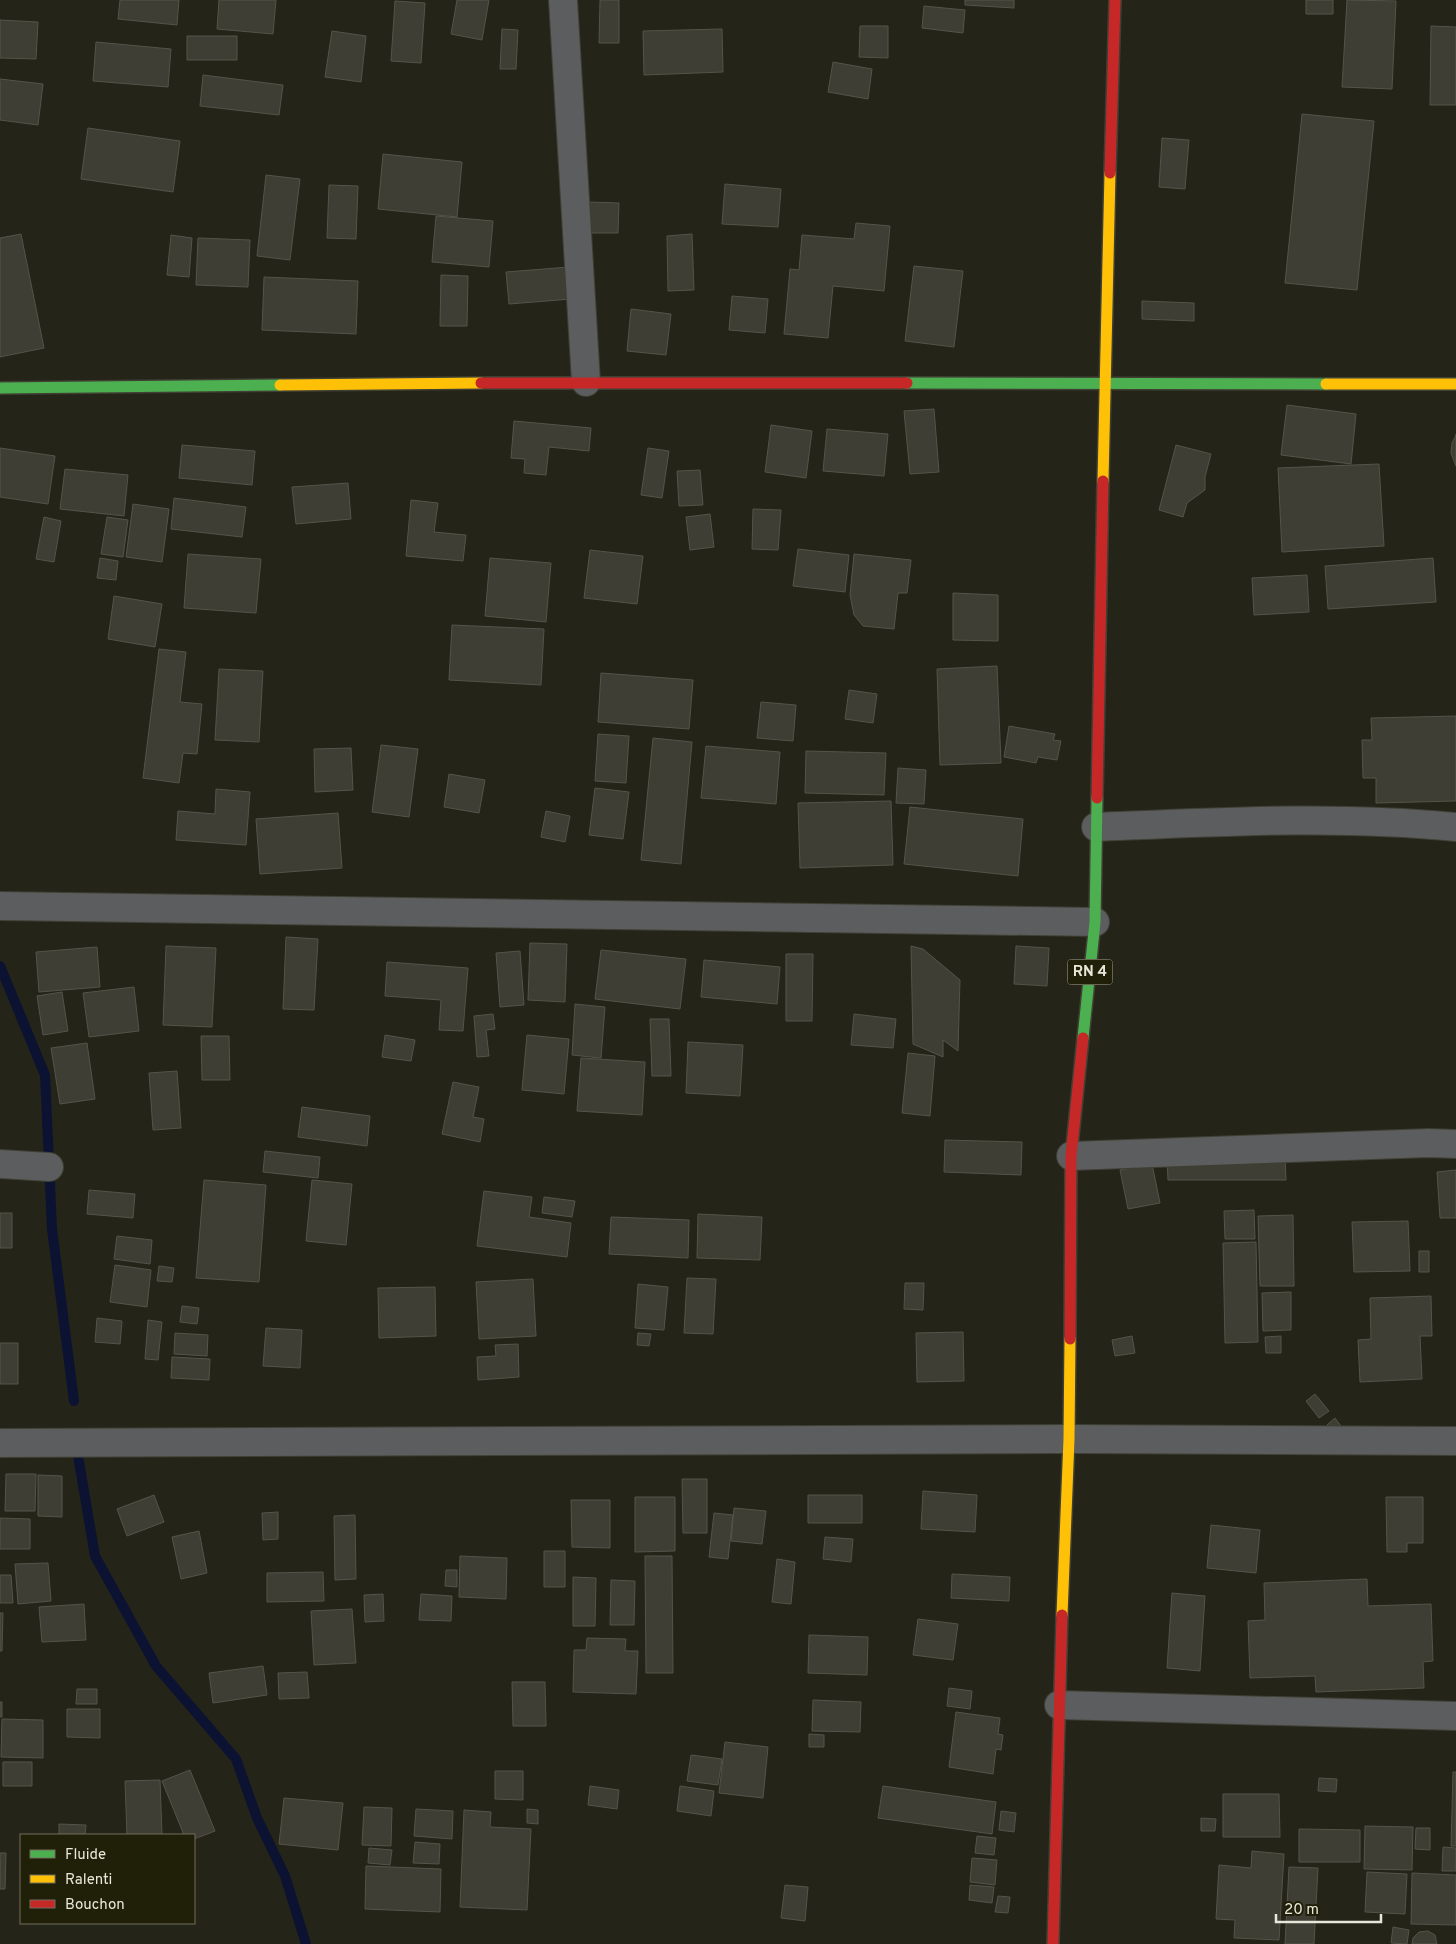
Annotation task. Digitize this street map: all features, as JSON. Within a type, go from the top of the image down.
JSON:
[{"type":"main road","name":"RN 4","points":[[1053,1944],[1059,1705],[1069,1439],[1071,1156],[1094,922],[1104,383],[1115,0]]},
{"type":"main road","points":[[0,388],[586,382],[1456,384]]},
{"type":"street","points":[[563,0],[586,382]]},
{"type":"street","points":[[1096,827],[1268,820],[1399,821],[1456,827]]},
{"type":"street","points":[[4,906],[1094,922]]},
{"type":"street","points":[[1071,1156],[1419,1143],[1456,1144]]},
{"type":"street","points":[[0,1164],[49,1167]]},
{"type":"street","points":[[0,1443],[1069,1439],[1456,1441]]},
{"type":"street","points":[[1059,1705],[1456,1716]]},
{"type":"building","points":[[120,0],[179,0],[177,25],[118,19]]},
{"type":"building","points":[[219,0],[276,0],[273,34],[217,29]]},
{"type":"building","points":[[457,0],[489,0],[482,40],[451,34]]},
{"type":"building","points":[[600,0],[619,0],[619,43],[599,43]]},
{"type":"building","points":[[965,0],[1014,0],[1014,8],[965,5]]},
{"type":"building","points":[[1306,0],[1333,0],[1333,14],[1306,14]]},
{"type":"building","points":[[1347,0],[1396,1],[1392,89],[1342,87]]},
{"type":"building","points":[[395,1],[425,3],[421,63],[391,61]]},
{"type":"building","points":[[924,6],[965,10],[963,33],[922,28]]},
{"type":"building","points":[[0,20],[38,22],[36,59],[0,58]]},
{"type":"building","points":[[860,26],[888,26],[888,58],[859,57]]},
{"type":"building","points":[[1431,26],[1456,27],[1456,105],[1430,105]]},
{"type":"building","points":[[502,29],[518,30],[516,69],[500,69]]},
{"type":"building","points":[[722,29],[723,72],[644,75],[643,31]]},
{"type":"building","points":[[332,31],[366,36],[361,82],[325,77]]},
{"type":"building","points":[[187,36],[237,36],[237,60],[187,60]]},
{"type":"building","points":[[96,42],[171,49],[168,87],[93,81]]},
{"type":"building","points":[[833,62],[872,69],[868,99],[828,92]]},
{"type":"building","points":[[203,75],[283,85],[279,115],[200,106]]},
{"type":"building","points":[[0,79],[43,84],[38,125],[0,120]]},
{"type":"building","points":[[1302,114],[1374,121],[1357,290],[1285,283]]},
{"type":"building","points":[[88,128],[180,141],[173,192],[81,179]]},
{"type":"building","points":[[1162,138],[1189,140],[1185,189],[1159,187]]},
{"type":"building","points":[[383,154],[462,162],[457,217],[378,209]]},
{"type":"building","points":[[266,175],[300,179],[290,260],[257,256]]},
{"type":"building","points":[[725,184],[781,189],[778,227],[722,224]]},
{"type":"building","points":[[329,185],[358,186],[356,239],[327,238]]},
{"type":"building","points":[[587,202],[619,203],[618,233],[587,233]]},
{"type":"building","points":[[436,216],[493,221],[489,267],[432,262]]},
{"type":"building","points":[[856,223],[890,226],[884,291],[833,286],[828,338],[784,334],[790,269],[799,270],[802,235],[854,239]]},
{"type":"building","points":[[21,234],[44,348],[0,357],[0,238]]},
{"type":"building","points":[[692,234],[694,290],[668,291],[667,236]]},
{"type":"building","points":[[171,235],[192,238],[189,277],[167,275]]},
{"type":"building","points":[[198,238],[250,240],[248,287],[196,285]]},
{"type":"building","points":[[914,266],[963,271],[954,347],[905,341]]},
{"type":"building","points":[[569,267],[571,299],[509,304],[506,272]]},
{"type":"building","points":[[441,275],[468,276],[467,326],[440,326]]},
{"type":"building","points":[[264,277],[358,281],[356,334],[262,330]]},
{"type":"building","points":[[732,296],[768,299],[765,333],[729,330]]},
{"type":"building","points":[[1142,301],[1194,303],[1194,321],[1142,319]]},
{"type":"building","points":[[631,309],[671,314],[666,355],[627,351]]},
{"type":"building","points":[[1287,405],[1356,414],[1351,464],[1281,455]]},
{"type":"building","points":[[934,409],[939,472],[910,474],[904,411]]},
{"type":"building","points":[[514,421],[591,428],[589,451],[549,447],[546,475],[524,473],[525,459],[511,458]]},
{"type":"building","points":[[771,425],[812,431],[806,478],[765,472]]},
{"type":"building","points":[[827,429],[888,434],[884,476],[823,471]]},
{"type":"building","points":[[1456,435],[1456,466],[1451,453],[1452,443]]},
{"type":"building","points":[[182,445],[255,451],[252,485],[179,478]]},
{"type":"building","points":[[1176,445],[1211,454],[1205,477],[1205,490],[1187,503],[1183,517],[1159,510]]},
{"type":"building","points":[[0,448],[55,456],[48,504],[0,497]]},
{"type":"building","points":[[648,448],[669,451],[662,498],[641,495]]},
{"type":"building","points":[[1379,464],[1384,546],[1282,552],[1278,468]]},
{"type":"building","points":[[65,469],[128,475],[124,516],[60,509]]},
{"type":"building","points":[[700,470],[703,505],[679,506],[677,471]]},
{"type":"building","points":[[348,483],[351,519],[296,524],[292,487]]},
{"type":"building","points":[[174,498],[246,507],[242,537],[171,529]]},
{"type":"building","points":[[411,500],[438,503],[434,532],[466,535],[463,561],[406,556]]},
{"type":"building","points":[[133,504],[169,509],[162,562],[126,557]]},
{"type":"building","points":[[753,509],[781,510],[778,550],[752,549]]},
{"type":"building","points":[[710,514],[714,547],[690,550],[686,517]]},
{"type":"building","points":[[44,517],[61,521],[54,562],[36,559]]},
{"type":"building","points":[[107,517],[128,520],[123,557],[101,554]]},
{"type":"building","points":[[798,549],[849,555],[845,592],[793,586]]},
{"type":"building","points":[[590,550],[643,556],[637,604],[584,598]]},
{"type":"building","points":[[188,554],[261,559],[256,613],[184,608]]},
{"type":"building","points":[[854,554],[911,560],[907,593],[898,593],[894,629],[863,626],[854,615],[850,595]]},
{"type":"building","points":[[100,558],[118,561],[116,580],[97,578]]},
{"type":"building","points":[[490,558],[551,563],[546,622],[485,616]]},
{"type":"building","points":[[1433,558],[1436,602],[1328,609],[1325,566]]},
{"type":"building","points":[[1307,575],[1309,612],[1254,615],[1252,578]]},
{"type":"building","points":[[953,593],[998,595],[998,641],[953,640]]},
{"type":"building","points":[[114,596],[162,604],[155,647],[108,639]]},
{"type":"building","points":[[452,625],[544,629],[541,685],[449,680]]},
{"type":"building","points":[[159,649],[186,652],[180,702],[202,704],[197,754],[183,753],[179,783],[143,778]]},
{"type":"building","points":[[997,666],[1001,763],[940,765],[937,669]]},
{"type":"building","points":[[219,669],[263,671],[259,742],[215,740]]},
{"type":"building","points":[[601,673],[693,680],[689,729],[598,722]]},
{"type":"building","points":[[849,690],[877,694],[873,723],[845,719]]},
{"type":"building","points":[[761,702],[796,705],[793,741],[757,738]]},
{"type":"building","points":[[1456,716],[1456,801],[1376,803],[1376,778],[1363,778],[1362,740],[1372,740],[1371,718]]},
{"type":"building","points":[[1009,726],[1055,734],[1053,740],[1061,741],[1057,760],[1038,757],[1036,763],[1004,757]]},
{"type":"building","points":[[598,734],[629,736],[626,783],[595,781]]},
{"type":"building","points":[[653,738],[692,742],[681,864],[641,860]]},
{"type":"building","points":[[381,745],[418,749],[409,817],[372,812]]},
{"type":"building","points":[[706,746],[780,752],[776,804],[701,798]]},
{"type":"building","points":[[351,748],[353,790],[315,792],[314,749]]},
{"type":"building","points":[[806,751],[886,753],[884,795],[805,793]]},
{"type":"building","points":[[898,768],[926,770],[924,804],[896,803]]},
{"type":"building","points":[[449,774],[485,780],[479,813],[444,807]]},
{"type":"building","points":[[595,788],[629,792],[623,839],[589,835]]},
{"type":"building","points":[[216,789],[250,792],[246,845],[176,840],[178,811],[215,814]]},
{"type":"building","points":[[891,801],[893,865],[800,868],[798,803]]},
{"type":"building","points":[[910,807],[1023,819],[1018,876],[904,864]]},
{"type":"building","points":[[546,811],[570,816],[565,842],[541,837]]},
{"type":"building","points":[[338,813],[342,868],[260,874],[256,819]]},
{"type":"building","points":[[286,937],[318,939],[314,1010],[283,1009]]},
{"type":"building","points":[[530,943],[567,944],[565,1002],[528,1000]]},
{"type":"building","points":[[166,946],[216,948],[212,1027],[163,1025]]},
{"type":"building","points":[[911,946],[923,949],[960,980],[958,1051],[943,1040],[943,1057],[913,1044]]},
{"type":"building","points":[[1016,946],[1049,948],[1047,986],[1014,984]]},
{"type":"building","points":[[97,947],[100,987],[39,992],[36,952]]},
{"type":"building","points":[[601,950],[686,959],[680,1009],[595,999]]},
{"type":"building","points":[[520,951],[524,1005],[500,1007],[496,953]]},
{"type":"building","points":[[786,954],[813,954],[812,1021],[786,1021]]},
{"type":"building","points":[[704,960],[780,967],[777,1004],[701,997]]},
{"type":"building","points":[[387,962],[468,968],[463,1031],[439,1030],[441,1000],[385,996]]},
{"type":"building","points":[[134,987],[139,1031],[89,1037],[83,993]]},
{"type":"building","points":[[62,992],[68,1031],[43,1035],[37,996]]},
{"type":"building","points":[[575,1004],[605,1007],[601,1058],[572,1055]]},
{"type":"building","points":[[493,1014],[495,1029],[486,1030],[489,1056],[477,1057],[474,1016]]},
{"type":"building","points":[[854,1014],[896,1019],[893,1048],[851,1045]]},
{"type":"building","points":[[650,1019],[669,1019],[671,1076],[652,1076]]},
{"type":"building","points":[[385,1035],[415,1040],[411,1061],[382,1057]]},
{"type":"building","points":[[527,1035],[569,1039],[564,1094],[522,1090]]},
{"type":"building","points":[[201,1036],[229,1036],[230,1080],[202,1080]]},
{"type":"building","points":[[688,1042],[743,1045],[740,1096],[686,1093]]},
{"type":"building","points":[[87,1043],[95,1099],[60,1104],[51,1048]]},
{"type":"building","points":[[908,1053],[935,1056],[930,1116],[902,1113]]},
{"type":"building","points":[[581,1058],[645,1062],[642,1115],[577,1111]]},
{"type":"building","points":[[177,1071],[181,1128],[153,1130],[149,1073]]},
{"type":"building","points":[[453,1082],[479,1087],[473,1117],[484,1119],[480,1142],[442,1134]]},
{"type":"building","points":[[302,1107],[370,1116],[367,1146],[298,1137]]},
{"type":"building","points":[[945,1140],[1022,1142],[1021,1175],[944,1172]]},
{"type":"building","points":[[265,1151],[320,1157],[318,1178],[263,1172]]},
{"type":"building","points":[[1285,1158],[1286,1180],[1168,1180],[1167,1159]]},
{"type":"building","points":[[1152,1164],[1160,1203],[1128,1209],[1120,1170]]},
{"type":"building","points":[[1456,1170],[1456,1218],[1440,1218],[1437,1172]]},
{"type":"building","points":[[204,1180],[266,1185],[259,1282],[196,1278]]},
{"type":"building","points":[[312,1180],[352,1184],[346,1245],[306,1241]]},
{"type":"building","points":[[89,1190],[135,1194],[133,1218],[87,1214]]},
{"type":"building","points":[[484,1191],[532,1197],[529,1217],[571,1223],[567,1257],[477,1246]]},
{"type":"building","points":[[544,1197],[575,1201],[572,1217],[542,1213]]},
{"type":"building","points":[[1254,1210],[1255,1239],[1225,1239],[1224,1211]]},
{"type":"building","points":[[0,1213],[12,1213],[12,1248],[0,1248]]},
{"type":"building","points":[[698,1214],[762,1217],[760,1260],[697,1258]]},
{"type":"building","points":[[1293,1215],[1294,1286],[1260,1286],[1258,1216]]},
{"type":"building","points":[[611,1217],[689,1220],[688,1258],[609,1254]]},
{"type":"building","points":[[1408,1221],[1410,1271],[1354,1272],[1352,1222]]},
{"type":"building","points":[[117,1236],[152,1240],[150,1264],[114,1259]]},
{"type":"building","points":[[1256,1242],[1258,1342],[1225,1343],[1223,1243]]},
{"type":"building","points":[[1419,1251],[1429,1251],[1429,1272],[1419,1272]]},
{"type":"building","points":[[115,1265],[151,1270],[147,1307],[110,1302]]},
{"type":"building","points":[[159,1266],[174,1268],[172,1282],[157,1281]]},
{"type":"building","points":[[687,1278],[716,1279],[713,1334],[684,1333]]},
{"type":"building","points":[[533,1279],[536,1336],[479,1339],[476,1282]]},
{"type":"building","points":[[905,1283],[924,1283],[923,1310],[904,1309]]},
{"type":"building","points":[[638,1284],[668,1287],[664,1330],[635,1328]]},
{"type":"building","points":[[435,1287],[436,1336],[379,1338],[378,1288]]},
{"type":"building","points":[[1291,1292],[1291,1330],[1263,1331],[1262,1293]]},
{"type":"building","points":[[1431,1296],[1432,1336],[1420,1336],[1422,1379],[1360,1382],[1358,1340],[1371,1339],[1370,1298]]},
{"type":"building","points":[[182,1306],[199,1308],[197,1324],[180,1322]]},
{"type":"building","points":[[97,1318],[122,1321],[120,1344],[95,1342]]},
{"type":"building","points":[[148,1320],[162,1322],[158,1360],[145,1359]]},
{"type":"building","points":[[266,1328],[302,1330],[300,1368],[263,1366]]},
{"type":"building","points":[[963,1332],[964,1381],[917,1382],[916,1333]]},
{"type":"building","points":[[175,1333],[208,1335],[207,1356],[174,1354]]},
{"type":"building","points":[[638,1333],[651,1334],[649,1346],[637,1345]]},
{"type":"building","points":[[1132,1336],[1135,1353],[1115,1356],[1112,1340]]},
{"type":"building","points":[[1281,1336],[1281,1353],[1266,1353],[1265,1337]]},
{"type":"building","points":[[0,1343],[18,1343],[18,1384],[0,1384]]},
{"type":"building","points":[[518,1344],[519,1377],[478,1380],[477,1357],[496,1356],[495,1345]]},
{"type":"building","points":[[172,1357],[210,1359],[209,1380],[171,1378]]},
{"type":"building","points":[[1315,1394],[1329,1411],[1319,1418],[1306,1401]]},
{"type":"building","points":[[1335,1418],[1341,1426],[1333,1432],[1327,1425]]},
{"type":"building","points":[[6,1474],[36,1474],[35,1511],[5,1511]]},
{"type":"building","points":[[38,1475],[62,1476],[62,1517],[38,1516]]},
{"type":"building","points":[[682,1479],[707,1479],[707,1533],[683,1533]]},
{"type":"building","points":[[923,1491],[977,1495],[975,1532],[921,1529]]},
{"type":"building","points":[[154,1495],[164,1522],[127,1536],[117,1509]]},
{"type":"building","points":[[808,1495],[862,1495],[862,1523],[808,1523]]},
{"type":"building","points":[[635,1497],[675,1497],[675,1551],[635,1552]]},
{"type":"building","points":[[1386,1497],[1423,1497],[1423,1543],[1407,1543],[1407,1552],[1387,1552]]},
{"type":"building","points":[[571,1500],[610,1500],[610,1548],[572,1547]]},
{"type":"building","points":[[734,1508],[766,1511],[762,1544],[731,1541]]},
{"type":"building","points":[[278,1512],[278,1539],[263,1540],[262,1513]]},
{"type":"building","points":[[714,1513],[733,1515],[728,1559],[709,1557]]},
{"type":"building","points":[[355,1515],[356,1579],[335,1580],[334,1516]]},
{"type":"building","points":[[0,1518],[30,1519],[30,1549],[0,1549]]},
{"type":"building","points":[[1211,1525],[1260,1530],[1256,1573],[1207,1568]]},
{"type":"building","points":[[199,1531],[207,1573],[181,1579],[172,1537]]},
{"type":"building","points":[[825,1537],[853,1539],[851,1562],[823,1559]]},
{"type":"building","points":[[544,1551],[565,1551],[565,1587],[544,1587]]},
{"type":"building","points":[[460,1556],[507,1558],[506,1599],[459,1597]]},
{"type":"building","points":[[645,1556],[672,1556],[673,1673],[646,1673]]},
{"type":"building","points":[[777,1559],[795,1562],[791,1604],[772,1602]]},
{"type":"building","points":[[48,1563],[51,1601],[18,1604],[15,1564]]},
{"type":"building","points":[[446,1570],[457,1570],[457,1587],[445,1586]]},
{"type":"building","points":[[323,1572],[324,1601],[267,1602],[267,1573]]},
{"type":"building","points":[[952,1574],[1010,1577],[1009,1601],[951,1598]]},
{"type":"building","points":[[0,1575],[11,1575],[13,1603],[0,1603]]},
{"type":"building","points":[[573,1577],[596,1578],[595,1626],[573,1626]]},
{"type":"building","points":[[1367,1579],[1368,1606],[1431,1604],[1433,1661],[1423,1662],[1424,1688],[1316,1692],[1315,1676],[1250,1678],[1248,1621],[1265,1620],[1264,1583]]},
{"type":"building","points":[[611,1580],[635,1581],[634,1625],[610,1625]]},
{"type":"building","points":[[1172,1593],[1205,1596],[1200,1671],[1167,1668]]},
{"type":"building","points":[[383,1594],[384,1621],[365,1622],[364,1595]]},
{"type":"building","points":[[421,1594],[452,1596],[451,1621],[419,1620]]},
{"type":"building","points":[[84,1604],[86,1640],[42,1642],[39,1607]]},
{"type":"building","points":[[352,1609],[356,1663],[314,1665],[311,1611]]},
{"type":"building","points":[[0,1613],[3,1613],[2,1651],[0,1651]]},
{"type":"building","points":[[918,1619],[958,1624],[953,1660],[913,1655]]},
{"type":"building","points":[[809,1635],[868,1637],[867,1675],[808,1673]]},
{"type":"building","points":[[587,1638],[626,1639],[625,1651],[638,1651],[636,1694],[573,1692],[574,1650],[586,1650]]},
{"type":"building","points":[[263,1666],[267,1695],[213,1703],[209,1673]]},
{"type":"building","points":[[307,1672],[309,1698],[279,1699],[278,1673]]},
{"type":"building","points":[[512,1682],[545,1682],[546,1726],[513,1726]]},
{"type":"building","points":[[949,1688],[972,1691],[970,1709],[947,1706]]},
{"type":"building","points":[[77,1689],[97,1689],[97,1704],[76,1704]]},
{"type":"building","points":[[813,1700],[861,1702],[860,1732],[812,1731]]},
{"type":"building","points":[[0,1702],[2,1702],[2,1717],[0,1717]]},
{"type":"building","points":[[67,1709],[100,1709],[100,1738],[67,1737]]},
{"type":"building","points":[[956,1712],[1000,1718],[998,1734],[1003,1735],[1001,1750],[996,1749],[993,1774],[949,1767]]},
{"type":"building","points":[[2,1719],[43,1720],[43,1758],[1,1757]]},
{"type":"building","points":[[809,1734],[824,1735],[824,1747],[809,1747]]},
{"type":"building","points":[[725,1742],[768,1747],[763,1798],[719,1793]]},
{"type":"building","points":[[691,1755],[722,1759],[718,1785],[687,1781]]},
{"type":"building","points":[[3,1762],[32,1762],[32,1786],[3,1786]]},
{"type":"building","points":[[190,1770],[215,1831],[195,1839],[195,1834],[184,1834],[162,1781]]},
{"type":"building","points":[[495,1771],[523,1771],[523,1800],[495,1799]]},
{"type":"building","points":[[1453,1772],[1456,1772],[1456,1846],[1451,1846]]},
{"type":"building","points":[[1319,1778],[1337,1779],[1336,1792],[1318,1791]]},
{"type":"building","points":[[160,1780],[162,1834],[127,1834],[125,1781]]},
{"type":"building","points":[[590,1786],[619,1790],[617,1809],[588,1805]]},
{"type":"building","points":[[680,1786],[714,1791],[711,1816],[677,1811]]},
{"type":"building","points":[[883,1786],[996,1802],[992,1834],[878,1818]]},
{"type":"building","points":[[1223,1794],[1279,1794],[1280,1837],[1223,1837]]},
{"type":"building","points":[[284,1798],[343,1803],[338,1850],[279,1844]]},
{"type":"building","points":[[364,1807],[392,1808],[391,1846],[362,1845]]},
{"type":"building","points":[[416,1809],[453,1811],[452,1839],[414,1836]]},
{"type":"building","points":[[527,1809],[538,1810],[538,1824],[527,1823]]},
{"type":"building","points":[[464,1810],[491,1812],[490,1827],[531,1829],[527,1910],[460,1907]]},
{"type":"building","points":[[1001,1811],[1016,1813],[1014,1832],[999,1830]]},
{"type":"building","points":[[1201,1818],[1216,1819],[1215,1831],[1201,1831]]},
{"type":"building","points":[[59,1824],[86,1825],[85,1834],[59,1834]]},
{"type":"building","points":[[1365,1826],[1413,1827],[1412,1870],[1364,1869]]},
{"type":"building","points":[[1416,1828],[1430,1828],[1430,1850],[1415,1849]]},
{"type":"building","points":[[1299,1829],[1360,1830],[1360,1862],[1299,1862]]},
{"type":"building","points":[[977,1836],[996,1838],[994,1855],[975,1853]]},
{"type":"building","points":[[415,1842],[440,1844],[439,1864],[413,1863]]},
{"type":"building","points":[[1443,1847],[1456,1848],[1456,1871],[1442,1871]]},
{"type":"building","points":[[369,1848],[392,1850],[390,1865],[368,1863]]},
{"type":"building","points":[[1252,1851],[1284,1854],[1279,1940],[1234,1938],[1235,1920],[1216,1919],[1219,1865],[1251,1868]]},
{"type":"building","points":[[0,1853],[6,1853],[5,1889],[0,1889]]},
{"type":"building","points":[[972,1858],[997,1860],[995,1885],[970,1882]]},
{"type":"building","points":[[366,1866],[441,1869],[440,1912],[365,1909]]},
{"type":"building","points":[[1289,1867],[1318,1868],[1314,1944],[1285,1944]]},
{"type":"building","points":[[1367,1872],[1407,1874],[1405,1914],[1365,1912]]},
{"type":"building","points":[[1412,1873],[1456,1875],[1456,1925],[1411,1924]]},
{"type":"building","points":[[785,1885],[808,1887],[805,1921],[781,1918]]},
{"type":"building","points":[[970,1885],[994,1887],[992,1903],[969,1900]]},
{"type":"building","points":[[998,1896],[1010,1897],[1008,1913],[995,1912]]},
{"type":"building","points":[[1393,1927],[1409,1930],[1407,1944],[1391,1943]]},
{"type":"building","points":[[1428,1931],[1435,1935],[1437,1944],[1412,1944],[1413,1938],[1419,1932]]},
{"type":"waterway","points":[[0,966],[45,1075],[52,1229],[74,1401]]},
{"type":"waterway","points":[[76,1444],[95,1556],[156,1666],[236,1759],[257,1818],[285,1876],[306,1944]]},
{"type":"traffic: fast","points":[[907,383],[1326,384]]},
{"type":"traffic: fast","points":[[0,388],[280,385]]},
{"type":"traffic: fast","points":[[1083,1038],[1095,922],[1097,798]]},
{"type":"traffic: slow","points":[[1103,481],[1110,173]]},
{"type":"traffic: slow","points":[[280,385],[481,383]]},
{"type":"traffic: slow","points":[[1326,384],[1456,384]]},
{"type":"traffic: slow","points":[[1062,1615],[1069,1439],[1070,1339]]},
{"type":"traffic: jam","points":[[1110,173],[1115,0]]},
{"type":"traffic: jam","points":[[481,383],[907,383]]},
{"type":"traffic: jam","points":[[1097,798],[1103,481]]},
{"type":"traffic: jam","points":[[1070,1339],[1071,1156],[1083,1038]]},
{"type":"traffic: jam","points":[[1053,1944],[1062,1615]]}]
